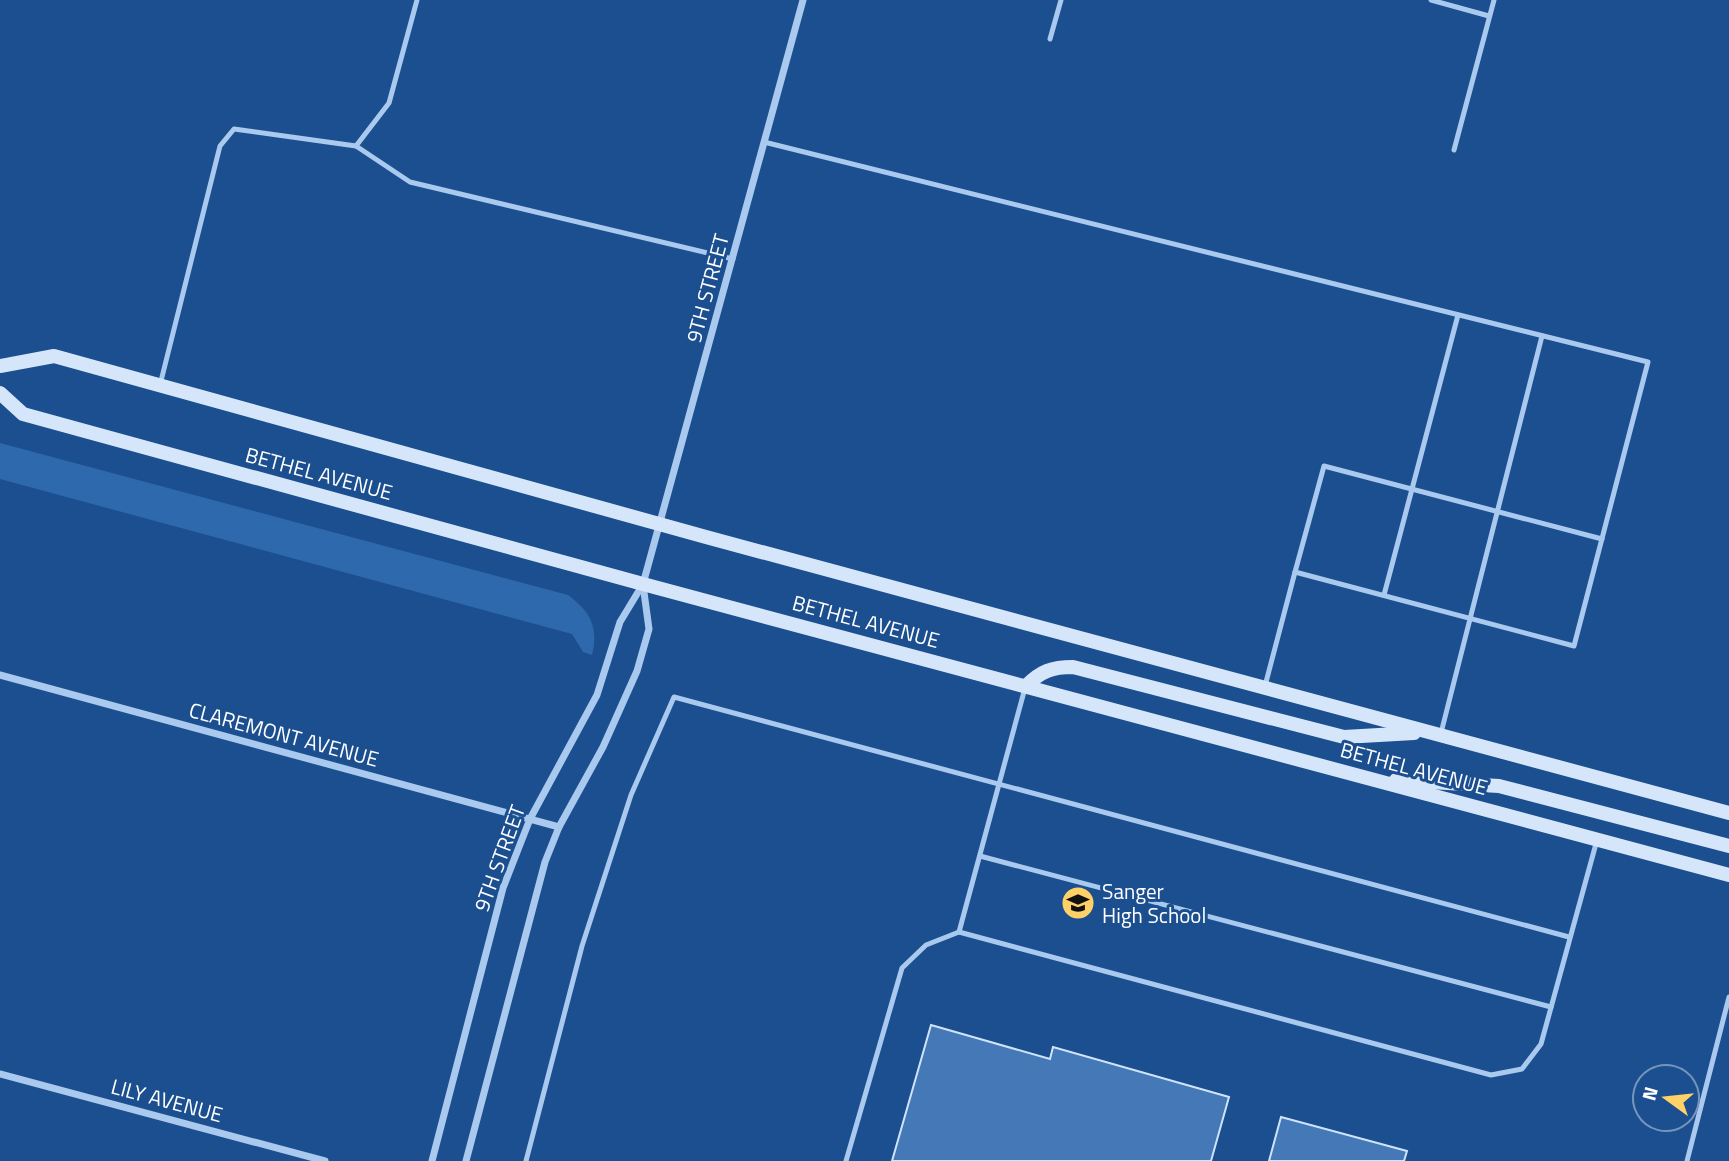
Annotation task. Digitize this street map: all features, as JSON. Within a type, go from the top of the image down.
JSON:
[{"type":"main road","name":"BETHEL AVENUE","points":[[0,366],[54,356],[661,524],[1729,813]]},
{"type":"main road","name":"BETHEL AVENUE","points":[[0,393],[23,414],[643,584],[1729,875]]},
{"type":"main road","points":[[1026,686],[1038,674],[1054,667],[1073,667],[1344,737],[1433,734]]},
{"type":"main road","points":[[1377,780],[1437,780],[1499,786],[1729,846]]},
{"type":"street","name":"9TH STREET","points":[[432,1161],[503,888],[530,818],[597,695],[620,622],[643,584],[803,0]]},
{"type":"street","name":"9TH STREET","points":[[466,1161],[534,897],[559,827],[603,747],[637,671],[649,629],[643,584]]},
{"type":"street","name":"CLAREMONT AVENUE","points":[[0,675],[559,827]]},
{"type":"street","name":"LILY AVENUE","points":[[0,1074],[325,1161]]},
{"type":"lane","points":[[356,146],[389,103],[417,0]]},
{"type":"lane","points":[[1050,39],[1061,0]]},
{"type":"lane","points":[[1431,0],[1489,16]]},
{"type":"lane","points":[[1454,150],[1494,0]]},
{"type":"lane","points":[[160,385],[220,146],[234,129],[356,146],[410,181],[733,259]]},
{"type":"lane","points":[[764,142],[1648,362],[1574,646],[1295,572]]},
{"type":"lane","points":[[1384,595],[1458,315]]},
{"type":"lane","points":[[1433,734],[1471,619],[1542,336]]},
{"type":"lane","points":[[1264,687],[1324,466],[1602,539]]},
{"type":"lane","points":[[959,932],[1026,686]]},
{"type":"lane","points":[[526,1161],[582,946],[631,795],[674,697],[1569,937]]},
{"type":"lane","points":[[846,1161],[902,968],[926,945],[959,932],[1491,1075],[1522,1069],[1541,1044],[1597,840]]},
{"type":"lane","points":[[980,856],[1551,1007]]},
{"type":"lane","points":[[1687,1161],[1729,997]]},
{"type":"shaded area","points":[[0,443],[568,595],[582,607],[591,621],[594,636],[592,655],[583,652],[572,634],[0,479]]},
{"type":"building","points":[[931,1025],[1050,1059],[1053,1047],[1229,1097],[1211,1161],[892,1161]]},
{"type":"building","points":[[1281,1117],[1407,1151],[1404,1161],[1269,1161]]},
{"type":"place","name":"Sanger High School","points":[[1078,903]]}]
